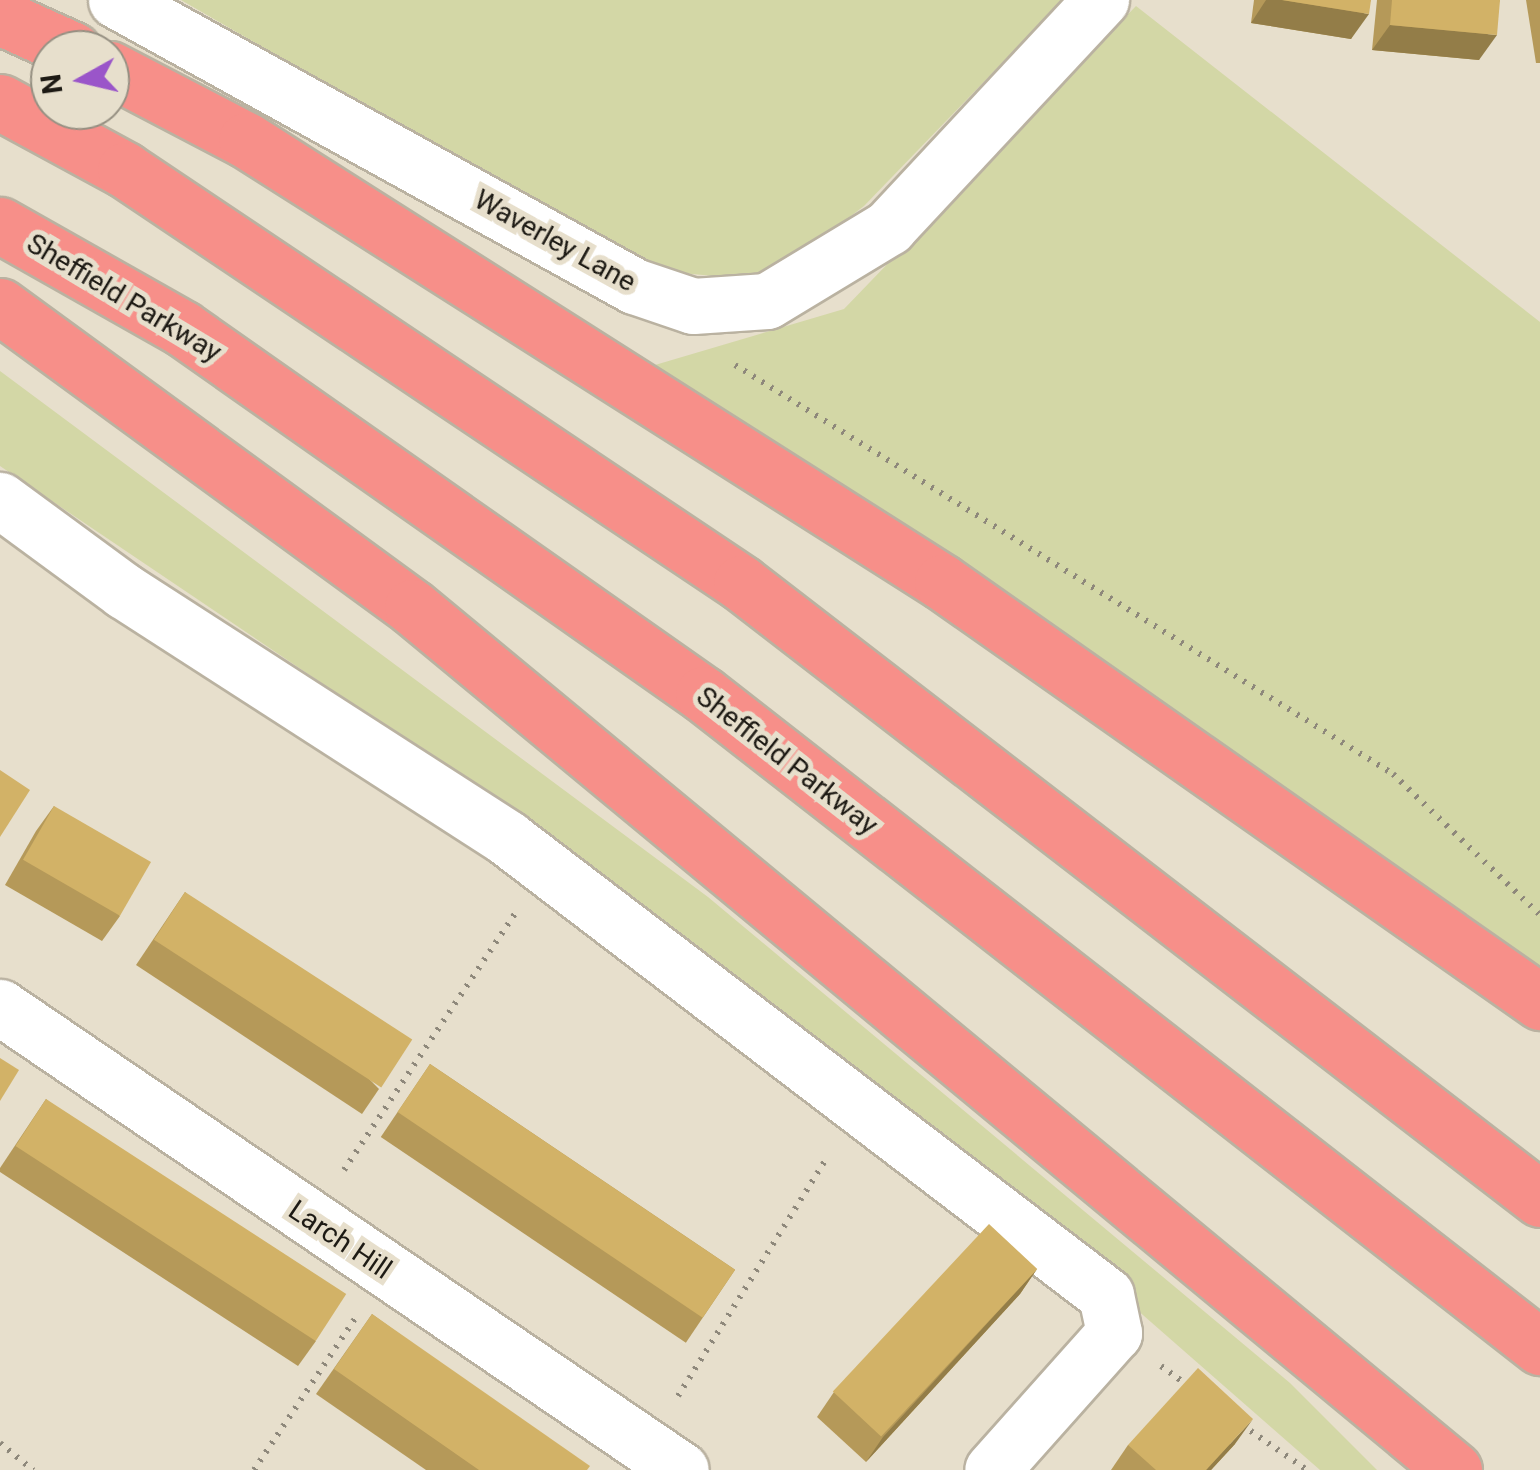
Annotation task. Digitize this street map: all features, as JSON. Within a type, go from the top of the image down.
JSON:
[{"type":"highway","points":[[0,17],[30,31]]},
{"type":"highway","points":[[130,80],[246,140],[942,582],[1540,1002]]},
{"type":"highway","points":[[0,102],[125,170],[741,583],[1540,1200]]},
{"type":"highway","name":"Sheffield Parkway","points":[[0,225],[182,328],[703,694],[1537,1345]]},
{"type":"highway","points":[[0,306],[412,607],[1454,1470]]},
{"type":"street","name":"Waverley Lane","points":[[116,0],[634,286],[693,306],[767,301],[889,227],[1102,0]]},
{"type":"street","points":[[0,500],[546,867],[1106,1294],[1104,1349],[992,1470]]},
{"type":"street","name":"Larch Hill","points":[[0,1007],[310,1221],[664,1457]]},
{"type":"path","points":[[693,306],[706,346],[1393,774],[1540,915]]},
{"type":"path","points":[[310,1221],[546,867]]},
{"type":"path","points":[[664,1457],[859,1105]]},
{"type":"path","points":[[254,1470],[386,1271]]},
{"type":"path","points":[[1104,1349],[1198,1394]]},
{"type":"path","points":[[1229,1415],[1306,1470]]},
{"type":"path","points":[[0,1444],[34,1470]]},
{"type":"green space","points":[[181,0],[1063,0],[864,206],[766,281],[650,270]]},
{"type":"green space","points":[[1136,6],[1540,322],[1540,968],[655,365],[844,309]]},
{"type":"green space","points":[[0,371],[708,897],[1290,1383],[1377,1470],[1320,1470],[1039,1224],[443,765],[0,466]]},
{"type":"building","points":[[1282,0],[1371,0],[1369,14]]},
{"type":"building","points":[[1392,0],[1500,0],[1497,35],[1390,25]]},
{"type":"building","points":[[0,770],[30,790],[0,837]]},
{"type":"building","points":[[54,806],[151,862],[120,916],[23,860]]},
{"type":"building","points":[[185,892],[412,1040],[381,1087],[154,940]]},
{"type":"building","points":[[0,1058],[19,1070],[0,1101]]},
{"type":"building","points":[[430,1064],[735,1270],[703,1318],[398,1112]]},
{"type":"building","points":[[46,1099],[346,1294],[316,1341],[16,1146]]},
{"type":"building","points":[[989,1224],[1037,1269],[881,1436],[833,1391]]},
{"type":"building","points":[[372,1314],[590,1466],[587,1470],[479,1470],[334,1369]]},
{"type":"building","points":[[1198,1368],[1253,1419],[1206,1470],[1156,1470],[1128,1445]]}]
